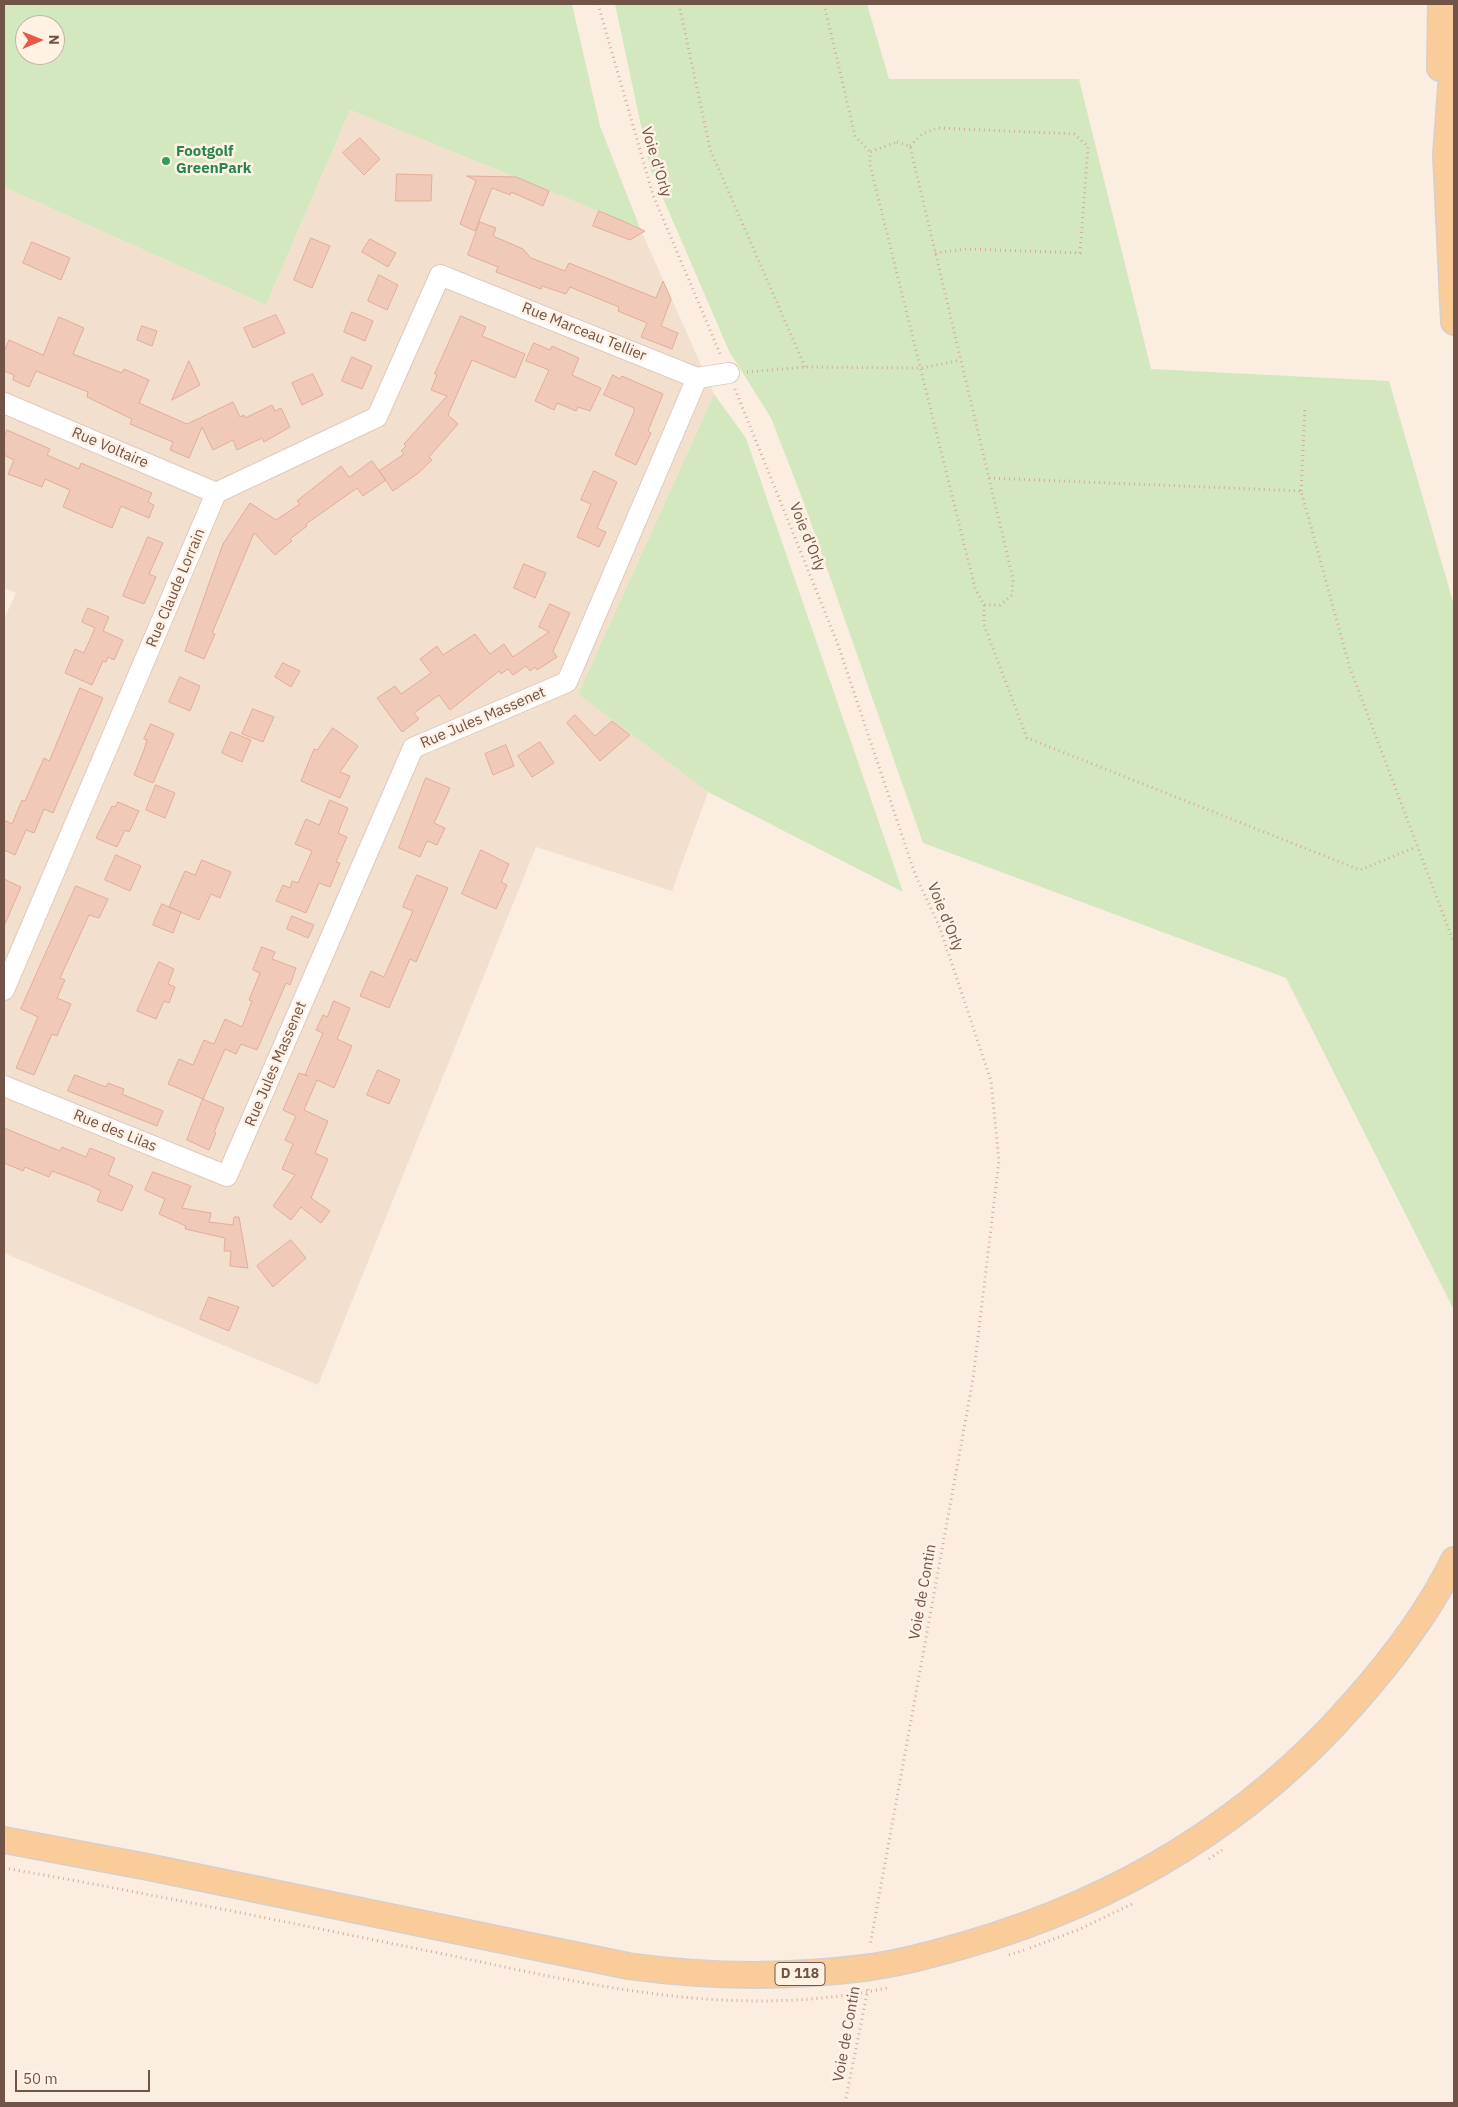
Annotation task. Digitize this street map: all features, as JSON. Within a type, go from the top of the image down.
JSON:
[{"type":"main road","points":[[1441,4],[1440,138],[1446,155]]},
{"type":"main road","points":[[1454,46],[1446,155],[1454,322]]},
{"type":"main road","name":"D 118","points":[[4,1840],[139,1865],[628,1966],[681,1973],[786,1975],[867,1980],[935,1953],[1034,1924],[1106,1894],[1168,1859],[1227,1820],[1271,1786],[1324,1737],[1383,1670],[1440,1589],[1454,1560]]},
{"type":"street","name":"Rue Marceau Tellier","points":[[216,493],[377,417],[440,275],[697,378]]},
{"type":"street","points":[[697,378],[729,373]]},
{"type":"street","name":"Rue Jules Massenet","points":[[227,1176],[413,748],[567,682],[697,378]]},
{"type":"street","name":"Rue Voltaire","points":[[4,403],[216,493]]},
{"type":"street","name":"Rue Claude Lorrain","points":[[4,990],[216,493]]},
{"type":"street","name":"Rue des Lilas","points":[[4,1086],[227,1176]]},
{"type":"path","name":"Voie d'Orly","points":[[598,4],[653,195],[729,373],[837,642],[915,874],[940,928],[990,1081]]},
{"type":"path","points":[[679,4],[710,149],[805,367]]},
{"type":"path","points":[[824,4],[855,136],[870,152],[870,165],[975,588],[984,604],[984,625],[1027,738],[1360,870],[1416,847]]},
{"type":"path","points":[[910,146],[922,134],[938,128],[1074,134],[1088,146],[1080,252],[966,249],[935,253]]},
{"type":"path","points":[[870,152],[898,142],[910,146]]},
{"type":"path","points":[[910,146],[1013,579],[1012,595],[1000,605],[984,604]]},
{"type":"path","points":[[729,373],[805,367],[921,368],[961,360]]},
{"type":"path","points":[[1305,408],[1301,491],[1350,668],[1416,847],[1454,943]]},
{"type":"path","points":[[989,478],[1301,491]]},
{"type":"path","name":"Voie de Contin","points":[[845,2103],[973,1379],[998,1160],[990,1081]]},
{"type":"path","points":[[1201,1864],[1223,1850]]},
{"type":"path","points":[[4,1868],[103,1885],[587,1985],[675,1997],[749,2002],[817,1999],[867,1980],[894,1986]]},
{"type":"path","points":[[1000,1958],[1080,1930],[1141,1899]]},
{"type":"shaded area","points":[[350,110],[640,228],[714,394],[578,694],[708,792],[672,891],[536,847],[318,1385],[4,1253],[4,619],[16,593],[4,588],[4,187],[266,305]]},
{"type":"green space","name":"Footgolf GreenPark","points":[[4,4],[572,4],[600,126],[640,228],[350,110],[266,305],[4,187]]},
{"type":"green space","points":[[615,4],[867,4],[889,79],[1079,79],[1151,369],[1389,381],[1454,605],[1454,1310],[1286,978],[923,843],[804,503],[771,418],[729,351],[650,168]]},
{"type":"green space","points":[[714,394],[746,438],[903,892],[708,792],[578,694]]},
{"type":"building","points":[[360,138],[380,159],[364,175],[343,153]]},
{"type":"building","points":[[397,174],[432,175],[431,201],[396,201]]},
{"type":"building","points":[[467,176],[516,177],[549,191],[543,206],[511,192],[510,195],[492,188],[475,231],[460,224],[476,181]]},
{"type":"building","points":[[599,211],[645,231],[630,240],[593,226]]},
{"type":"building","points":[[480,222],[496,228],[493,236],[523,249],[531,258],[565,271],[569,263],[656,298],[663,281],[671,299],[661,326],[678,333],[672,349],[641,337],[647,323],[618,311],[619,307],[570,287],[566,294],[542,286],[541,289],[496,272],[498,267],[468,255]]},
{"type":"building","points":[[311,238],[330,246],[312,288],[294,280]]},
{"type":"building","points":[[370,239],[396,253],[388,267],[362,252]]},
{"type":"building","points":[[32,242],[70,258],[61,280],[23,263]]},
{"type":"building","points":[[379,275],[398,285],[387,310],[368,301]]},
{"type":"building","points":[[352,312],[373,321],[365,341],[344,332]]},
{"type":"building","points":[[276,315],[285,333],[253,348],[244,328]]},
{"type":"building","points":[[461,316],[486,327],[482,336],[525,354],[515,378],[472,360],[448,415],[458,424],[429,457],[432,460],[417,474],[393,491],[379,471],[404,454],[401,451],[406,446],[404,444],[447,396],[431,390],[437,375],[435,374]]},
{"type":"building","points":[[59,317],[84,328],[73,354],[122,373],[124,369],[149,380],[139,403],[187,424],[233,402],[240,417],[244,415],[245,418],[272,405],[275,411],[281,408],[290,427],[264,442],[262,438],[237,450],[233,440],[213,450],[202,427],[189,458],[170,450],[173,442],[130,424],[132,419],[87,397],[88,392],[36,371],[29,387],[13,380],[14,375],[4,371],[4,352],[9,340],[43,355]]},
{"type":"building","points":[[142,326],[157,331],[152,346],[137,340]]},
{"type":"building","points":[[534,343],[550,350],[552,346],[579,358],[572,375],[601,388],[590,411],[578,407],[576,411],[557,403],[554,410],[535,401],[549,370],[526,361]]},
{"type":"building","points":[[352,357],[372,366],[362,389],[342,381]]},
{"type":"building","points":[[189,361],[200,385],[172,400]]},
{"type":"building","points":[[313,374],[323,395],[302,405],[292,383]]},
{"type":"building","points":[[613,375],[620,379],[622,376],[663,394],[648,431],[651,433],[636,465],[615,455],[634,408],[604,395]]},
{"type":"building","points":[[7,430],[50,449],[47,455],[79,469],[81,463],[152,493],[148,502],[154,505],[149,518],[121,506],[112,528],[63,507],[70,490],[45,479],[42,487],[8,474],[14,460],[4,455],[4,438]]},
{"type":"building","points":[[372,461],[386,480],[363,496],[357,488],[306,524],[307,526],[290,539],[292,541],[275,555],[254,533],[212,633],[215,634],[204,659],[185,651],[223,544],[250,503],[276,520],[300,504],[297,501],[341,466],[349,477]]},
{"type":"building","points":[[594,471],[617,482],[597,528],[606,532],[599,547],[577,537],[591,504],[581,500]]},
{"type":"building","points":[[148,537],[163,543],[149,574],[156,577],[144,604],[123,596]]},
{"type":"building","points":[[524,564],[546,573],[535,598],[514,588]]},
{"type":"building","points":[[550,604],[570,613],[553,651],[557,657],[537,670],[535,667],[530,671],[526,666],[513,675],[508,669],[501,674],[499,671],[450,710],[439,695],[414,713],[419,719],[402,732],[377,698],[395,686],[401,694],[431,673],[420,659],[437,646],[443,655],[475,634],[490,654],[504,644],[513,657],[549,632],[539,627]]},
{"type":"building","points":[[88,608],[109,617],[103,631],[123,640],[114,660],[108,657],[106,662],[103,661],[92,685],[65,673],[75,649],[84,653],[95,628],[82,622]]},
{"type":"building","points":[[283,663],[300,671],[291,687],[275,677]]},
{"type":"building","points":[[180,677],[200,686],[190,711],[169,702]]},
{"type":"building","points":[[80,688],[103,698],[53,813],[44,809],[34,833],[26,830],[15,855],[4,850],[4,820],[12,824],[22,800],[25,801],[44,758],[49,761]]},
{"type":"building","points":[[253,709],[274,717],[263,742],[242,734]]},
{"type":"building","points":[[575,715],[595,736],[612,721],[630,735],[600,761],[567,723]]},
{"type":"building","points":[[151,724],[174,734],[153,783],[134,775],[147,740],[144,739]]},
{"type":"building","points":[[333,728],[358,746],[340,772],[350,776],[340,798],[301,781],[314,749],[317,750]]},
{"type":"building","points":[[231,732],[251,740],[242,762],[222,753]]},
{"type":"building","points":[[540,742],[554,763],[532,777],[518,756]]},
{"type":"building","points":[[506,745],[514,766],[493,775],[485,754]]},
{"type":"building","points":[[426,778],[450,788],[434,823],[445,828],[437,845],[427,841],[420,857],[399,848]]},
{"type":"building","points":[[156,785],[175,793],[165,818],[146,810]]},
{"type":"building","points":[[330,800],[348,808],[338,833],[347,837],[336,862],[340,863],[330,887],[319,883],[306,913],[276,901],[283,885],[290,888],[292,881],[298,883],[312,851],[295,844],[306,819],[319,825]]},
{"type":"building","points":[[118,802],[139,811],[129,832],[125,830],[117,847],[96,838],[112,806],[115,807]]},
{"type":"building","points":[[481,850],[509,864],[501,882],[507,885],[496,909],[462,894]]},
{"type":"building","points":[[116,855],[141,866],[130,891],[105,880]]},
{"type":"building","points":[[202,860],[231,872],[220,898],[211,894],[199,920],[169,907],[185,871],[195,875]]},
{"type":"building","points":[[417,875],[448,888],[416,962],[410,959],[389,1008],[360,996],[371,971],[384,977],[413,911],[403,907]]},
{"type":"building","points":[[4,879],[21,887],[4,926]]},
{"type":"building","points":[[76,886],[108,899],[99,918],[89,915],[60,978],[65,980],[57,998],[71,1004],[57,1036],[52,1034],[34,1075],[16,1068],[38,1017],[21,1009]]},
{"type":"building","points":[[162,904],[181,912],[173,933],[153,925]]},
{"type":"building","points":[[292,916],[314,925],[308,938],[287,929]]},
{"type":"building","points":[[262,947],[275,952],[272,959],[296,968],[290,985],[286,983],[257,1050],[241,1044],[236,1054],[225,1049],[203,1099],[168,1084],[179,1059],[193,1065],[204,1040],[214,1044],[225,1019],[242,1027],[252,1001],[249,1000],[260,973],[253,970]]},
{"type":"building","points":[[159,962],[174,969],[168,984],[175,987],[169,1003],[164,1001],[156,1019],[137,1011]]},
{"type":"building","points":[[334,1001],[350,1008],[337,1039],[352,1046],[334,1088],[317,1080],[304,1110],[328,1121],[315,1153],[328,1159],[311,1198],[330,1211],[321,1223],[301,1207],[291,1220],[273,1206],[295,1175],[282,1169],[293,1144],[285,1140],[296,1116],[283,1110],[299,1073],[305,1075],[323,1033],[316,1030],[323,1015],[327,1017]]},
{"type":"building","points":[[378,1070],[400,1080],[389,1104],[367,1095]]},
{"type":"building","points":[[75,1075],[106,1087],[108,1083],[124,1089],[122,1094],[163,1111],[157,1126],[68,1091]]},
{"type":"building","points":[[203,1099],[224,1108],[209,1150],[187,1140]]},
{"type":"building","points":[[4,1128],[60,1151],[62,1147],[86,1157],[90,1148],[115,1158],[108,1175],[133,1186],[122,1211],[97,1201],[101,1191],[89,1185],[52,1171],[49,1177],[25,1167],[23,1171],[4,1163]]},
{"type":"building","points":[[153,1172],[191,1186],[182,1208],[211,1213],[209,1222],[233,1225],[234,1217],[239,1217],[248,1268],[230,1266],[231,1251],[224,1251],[225,1238],[185,1229],[186,1226],[159,1214],[165,1199],[145,1190]]},
{"type":"building","points":[[291,1240],[306,1258],[273,1287],[257,1266]]},
{"type":"building","points":[[209,1297],[239,1307],[229,1331],[200,1319]]},
{"type":"place","name":"Footgolf GreenPark","points":[[166,161]]}]
